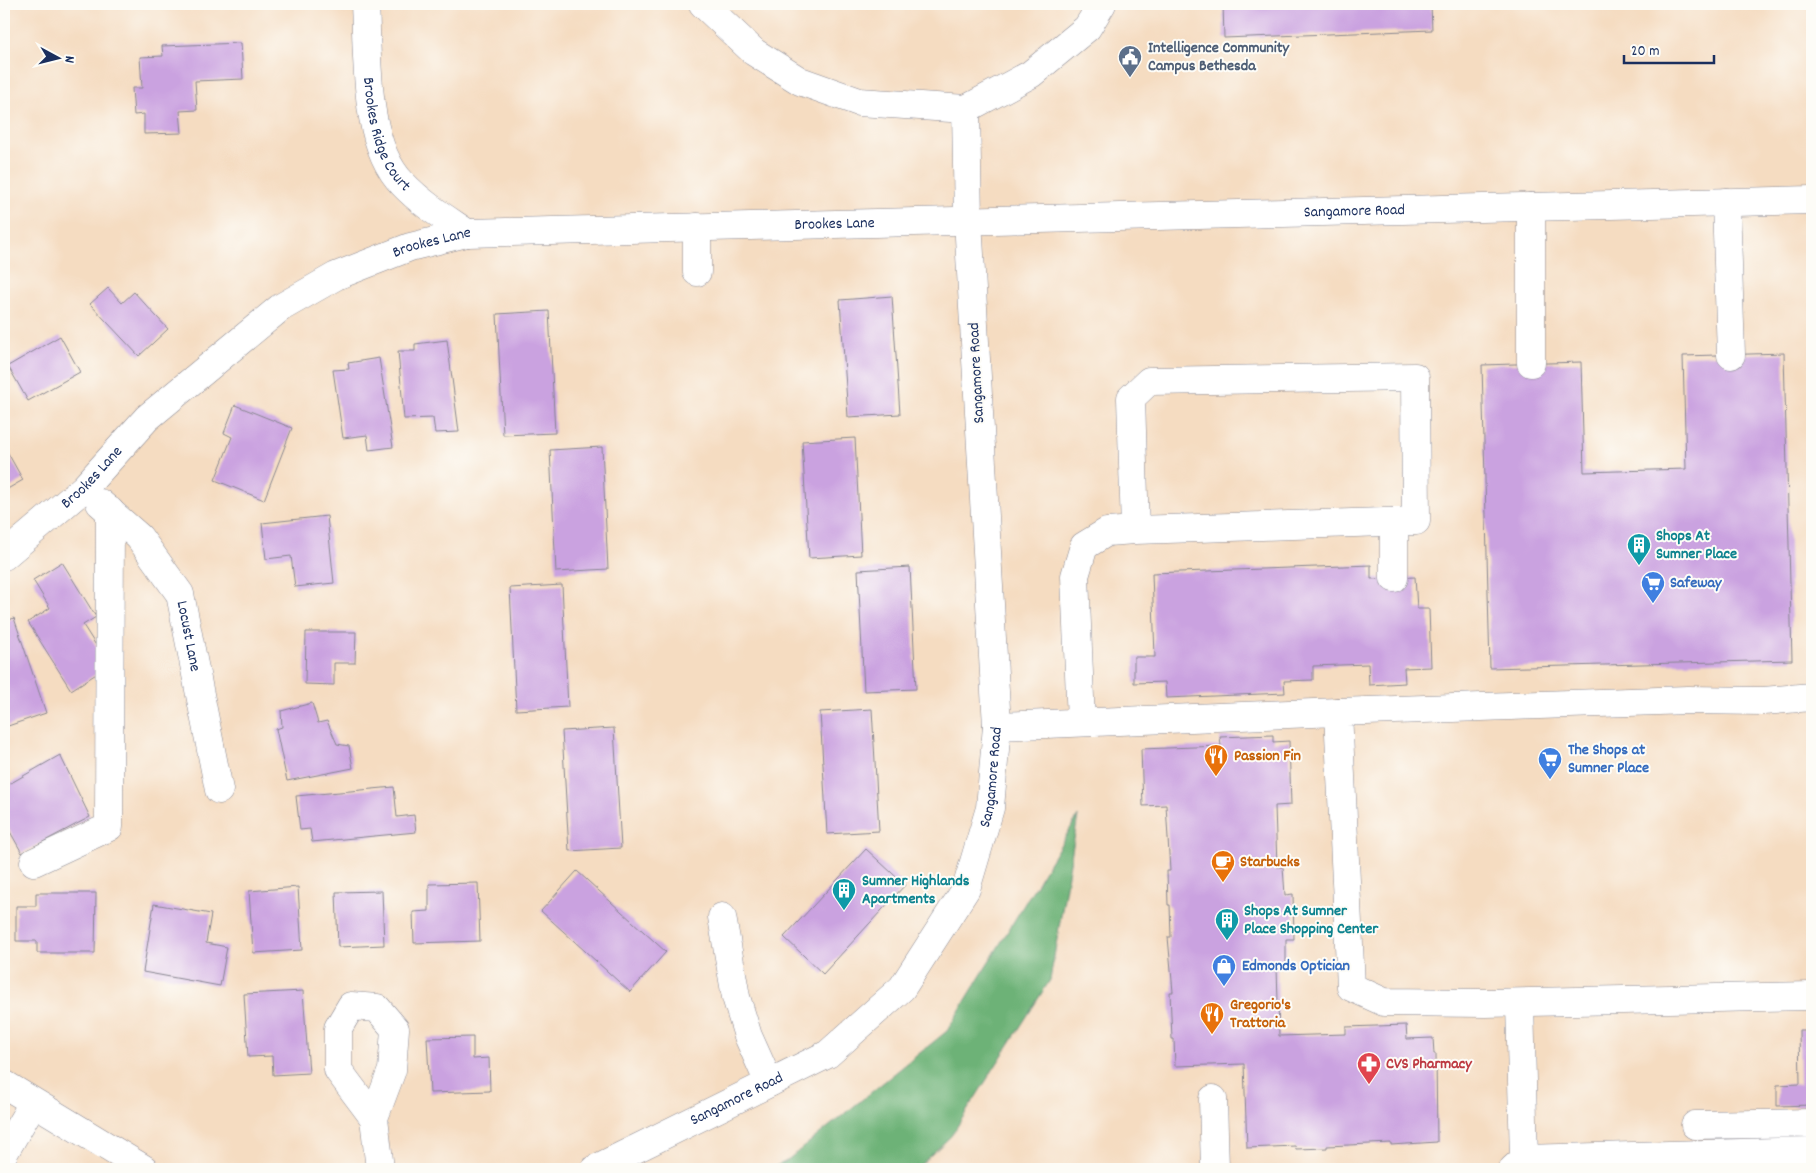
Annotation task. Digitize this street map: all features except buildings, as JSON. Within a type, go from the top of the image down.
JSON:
[{"type":"street","name":"Brookes Ridge Court","points":[[365,4],[370,112],[383,151],[401,183],[427,206],[467,233]]},
{"type":"street","points":[[703,4],[754,52],[800,81],[859,102],[966,109],[1031,74],[1087,28],[1102,4]]},
{"type":"street","points":[[966,109],[968,220]]},
{"type":"street","name":"Sangamore Road","points":[[595,1169],[828,1054],[902,988],[966,889],[990,808],[997,726],[968,220],[1812,200]]},
{"type":"street","points":[[1726,202],[1730,355]]},
{"type":"street","points":[[1531,207],[1531,363]]},
{"type":"street","name":"Brookes Lane","points":[[4,556],[84,488],[147,418],[280,308],[344,273],[410,247],[467,233],[968,220]]},
{"type":"street","points":[[697,227],[697,272]]},
{"type":"street","points":[[1135,530],[1131,398],[1150,381],[1415,377],[1405,521],[1394,578]]},
{"type":"street","name":"Locust Lane","points":[[84,488],[139,537],[180,594],[219,790]]},
{"type":"street","points":[[34,862],[108,827],[110,511]]},
{"type":"street","points":[[1080,722],[1075,576],[1084,546],[1107,532],[1405,521]]},
{"type":"street","points":[[997,726],[1688,700],[1763,701],[1812,697]]},
{"type":"street","points":[[1338,712],[1351,987],[1384,1002],[1520,1003],[1812,996]]},
{"type":"street","points":[[722,917],[736,997],[748,1036],[769,1083]]},
{"type":"street","points":[[1520,1003],[1519,1164],[1812,1151]]},
{"type":"street","points":[[4,1084],[144,1169]]},
{"type":"street","points":[[1213,1099],[1215,1169]]},
{"type":"street","points":[[4,1153],[33,1103]]},
{"type":"street","points":[[374,1118],[380,1169]]},
{"type":"street","points":[[1695,1125],[1812,1123]]},
{"type":"green space","points":[[1078,816],[1050,980],[951,1136],[916,1169],[769,1169],[785,1162],[947,1031]]},
{"type":"place","name":"Intelligence Community Campus Bethesda","points":[[1130,78]]},
{"type":"place","name":"Shops At Sumner Place","points":[[1639,566]]},
{"type":"place","name":"Safeway","points":[[1653,604]]},
{"type":"place","name":"Passion Fin","points":[[1216,777]]},
{"type":"place","name":"The Shops at Sumner Place","points":[[1550,780]]},
{"type":"place","name":"Starbucks","points":[[1223,883]]},
{"type":"place","name":"Sumner Highlands Apartments","points":[[844,911]]},
{"type":"place","name":"Shops At Sumner Place Shopping Center","points":[[1227,941]]},
{"type":"place","name":"Edmonds Optician","points":[[1224,987]]},
{"type":"place","name":"Gregorio's Trattoria","points":[[1212,1035]]},
{"type":"place","name":"CVS Pharmacy","points":[[1369,1085]]}]
